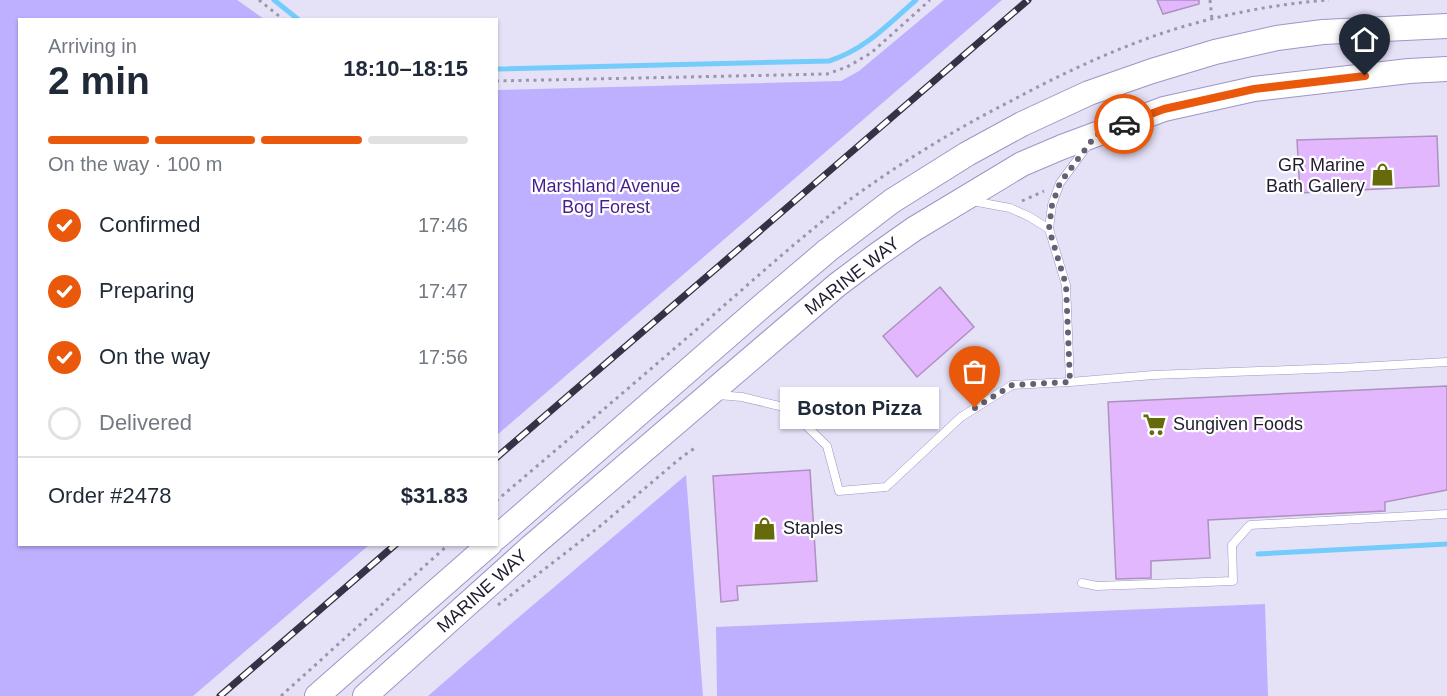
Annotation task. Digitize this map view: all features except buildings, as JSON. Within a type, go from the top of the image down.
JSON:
[{"type":"main road","name":"MARINE WAY","points":[[498,536],[828,250],[892,201],[967,154],[1022,124],[1089,93],[1215,52],[1277,38],[1323,32],[1447,26]]},
{"type":"main road","name":"MARINE WAY","points":[[365,696],[532,546],[837,285],[877,255],[1022,164],[1164,109],[1254,89],[1409,71],[1447,69]]},
{"type":"main road","name":"MARINE WAY","points":[[317,696],[488,546]]},
{"type":"lane","points":[[1070,382],[1066,285],[1049,229],[1052,205],[1060,183],[1096,135]]},
{"type":"lane","points":[[962,200],[1010,208],[1049,229]]},
{"type":"lane","points":[[709,394],[742,397],[788,408],[827,446],[839,491],[886,487],[961,417],[1012,385],[1153,375],[1447,362]]},
{"type":"lane","points":[[1082,583],[1097,586],[1233,581],[1232,545],[1250,525],[1447,514]]},
{"type":"path","points":[[259,0],[282,18]]},
{"type":"path","points":[[498,81],[827,74],[848,67],[872,53],[930,0]]},
{"type":"path","points":[[1210,0],[1212,19]]},
{"type":"path","points":[[1021,202],[1049,189]]},
{"type":"path","points":[[491,612],[695,448]]},
{"type":"path","points":[[281,696],[447,546]]},
{"type":"green space","points":[[0,0],[237,0],[263,18],[18,18],[18,546],[368,546],[193,696],[0,696]]},
{"type":"green space","name":"Marshland Avenue Bog Forest","points":[[944,0],[1002,0],[498,434],[498,90],[841,81],[859,71]]},
{"type":"green space","points":[[686,475],[703,696],[428,696],[519,617]]},
{"type":"green space","points":[[1265,604],[1268,696],[717,696],[716,627]]},
{"type":"waterway","points":[[274,0],[296,18]]},
{"type":"waterway","points":[[498,69],[829,61],[865,43],[916,0]]},
{"type":"waterway","points":[[1258,554],[1447,544]]},
{"type":"railway","points":[[498,456],[1028,0]]},
{"type":"railway","points":[[220,696],[394,546]]},
{"type":"way so far","points":[[975,408],[1012,385],[1070,382],[1066,285],[1049,229],[1052,205],[1060,183],[1096,135],[1124,124]]},
{"type":"place","name":"GR Marine Bath Gallery","points":[[1383,175]]},
{"type":"place","name":"Boston Pizza","points":[[975,408]]},
{"type":"place","name":"Sungiven Foods","points":[[1155,424]]},
{"type":"place","name":"Staples","points":[[765,528]]},
{"type":"route","points":[[1124,124],[1164,109],[1254,89],[1365,76]]}]
